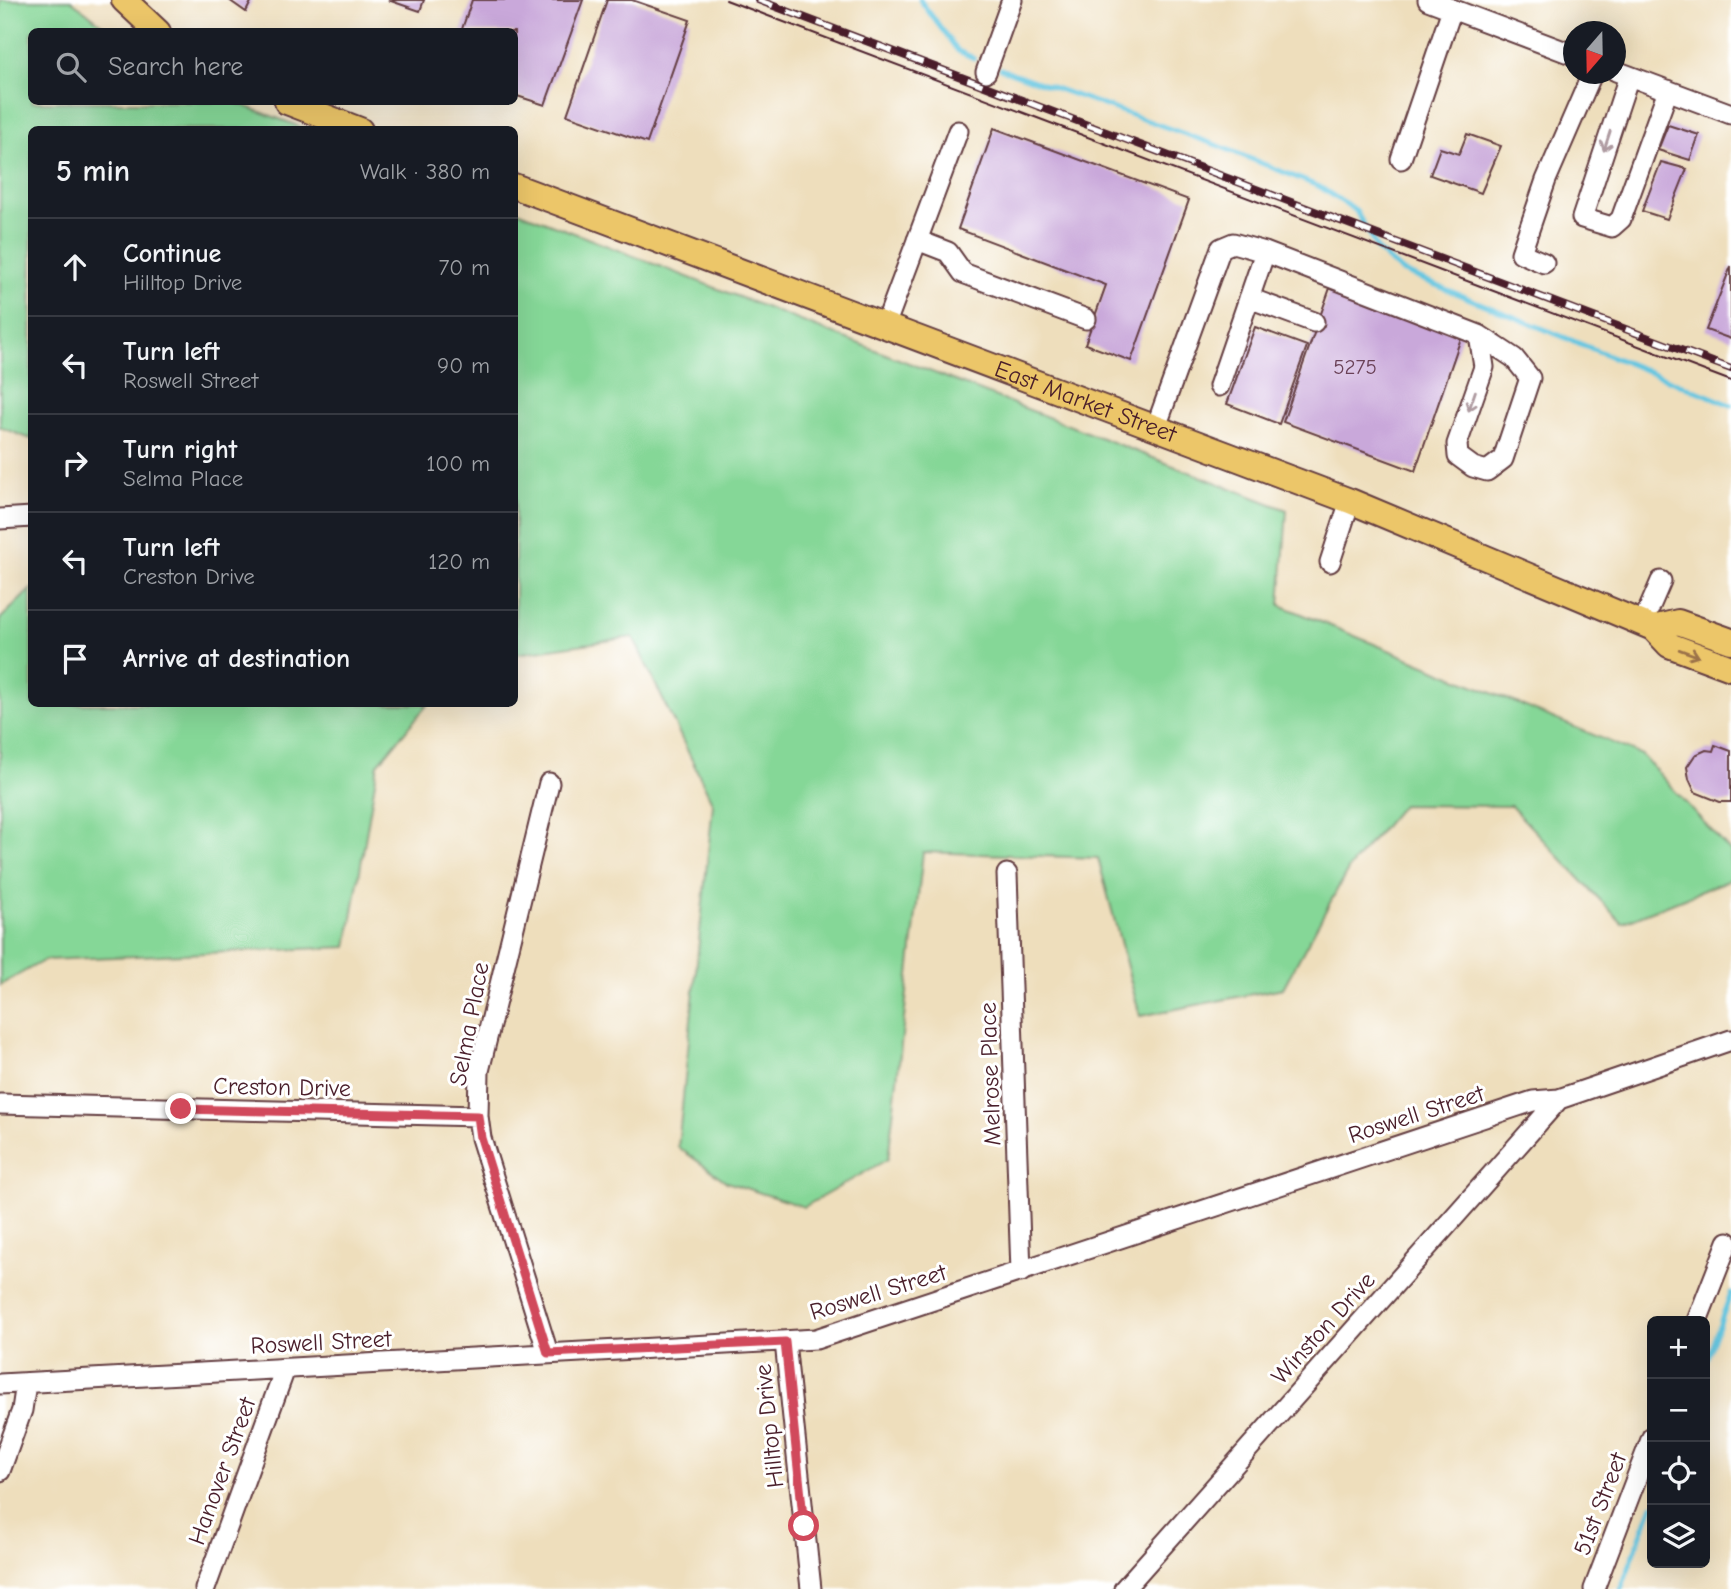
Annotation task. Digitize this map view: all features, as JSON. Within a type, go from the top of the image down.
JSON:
[{"type":"main road","points":[[124,0],[154,28]]},
{"type":"main road","points":[[294,105],[349,126]]},
{"type":"main road","name":"East Market Street","points":[[518,188],[1350,501],[1648,626],[1669,645],[1731,668]]},
{"type":"main road","name":"East Market Street","points":[[1648,626],[1678,622],[1731,641]]},
{"type":"street","points":[[986,72],[1012,0]]},
{"type":"street","points":[[1401,159],[1448,5],[1563,51]]},
{"type":"street","points":[[1626,75],[1731,114]]},
{"type":"street","points":[[1544,262],[1521,253],[1546,180],[1588,84]]},
{"type":"street","points":[[1619,84],[1582,218],[1612,227],[1620,219],[1668,90]]},
{"type":"street","points":[[886,326],[958,131]]},
{"type":"street","points":[[917,240],[948,253],[963,273],[1086,318]]},
{"type":"street","points":[[1156,427],[1221,248],[1233,243],[1265,251],[1479,335],[1514,358],[1530,378],[1503,459],[1487,471],[1473,467],[1458,456],[1457,444],[1484,367],[1479,335]]},
{"type":"street","points":[[1219,386],[1265,251]]},
{"type":"street","points":[[1249,298],[1314,322]]},
{"type":"street","points":[[1330,562],[1350,501]]},
{"type":"street","points":[[0,519],[28,517]]},
{"type":"street","points":[[1648,626],[1661,581]]},
{"type":"street","name":"Selma Place","points":[[548,1353],[481,1138],[478,1116],[479,1070],[549,783]]},
{"type":"street","name":"Melrose Place","points":[[1007,874],[1021,1272]]},
{"type":"street","name":"Roswell Street","points":[[0,1384],[816,1339],[1533,1101],[1559,1099],[1731,1040]]},
{"type":"street","name":"Winston Drive","points":[[1124,1589],[1559,1099]]},
{"type":"street","name":"Creston Drive","points":[[0,1104],[478,1116]]},
{"type":"street","points":[[1699,1316],[1728,1242]]},
{"type":"street","name":"Hilltop Drive","points":[[785,1342],[811,1589]]},
{"type":"street","name":"Hanover Street","points":[[205,1589],[285,1369]]},
{"type":"street","points":[[0,1471],[22,1410],[26,1383]]},
{"type":"street","name":"51st Street","points":[[1594,1589],[1650,1442]]},
{"type":"green space","points":[[0,0],[71,0],[106,28],[28,28],[28,105],[242,105],[298,126],[28,126],[28,438],[0,427]]},
{"type":"green space","points":[[518,211],[1287,510],[1280,605],[1642,755],[1731,852],[1731,879],[1622,923],[1511,806],[1402,805],[1349,868],[1283,988],[1140,1016],[1098,858],[923,852],[888,1159],[804,1207],[727,1182],[678,1147],[713,804],[633,637],[518,654]]},
{"type":"green space","points":[[28,592],[28,707],[426,707],[378,764],[347,947],[45,960],[0,985],[0,619]]},
{"type":"building","points":[[229,0],[252,0],[246,12]]},
{"type":"building","points":[[388,0],[424,0],[420,11]]},
{"type":"building","points":[[472,0],[583,0],[545,105],[518,96],[518,28],[462,28]]},
{"type":"building","points":[[607,0],[632,0],[690,20],[647,143],[567,115]]},
{"type":"building","points":[[1668,125],[1699,135],[1690,160],[1658,150]]},
{"type":"building","points":[[994,128],[1189,200],[1131,361],[1085,344],[1106,285],[958,229]]},
{"type":"building","points":[[1467,134],[1501,146],[1481,193],[1430,175],[1440,148],[1459,154]]},
{"type":"building","points":[[1661,162],[1687,169],[1667,219],[1642,211]]},
{"type":"building","points":[[1731,266],[1731,339],[1706,330]]},
{"type":"building","points":[[1330,288],[1462,335],[1415,471],[1283,422]]},
{"type":"building","points":[[1255,327],[1307,346],[1279,424],[1227,404]]},
{"type":"building","points":[[1715,745],[1731,751],[1731,802],[1720,802],[1695,792],[1689,779],[1687,767],[1695,755],[1706,750],[1713,751]]},
{"type":"waterway","points":[[920,0],[958,51],[974,58]]},
{"type":"waterway","points":[[1001,69],[1219,146],[1320,187],[1356,211],[1378,251],[1401,271],[1731,405]]},
{"type":"waterway","points":[[1710,1350],[1731,1293]]},
{"type":"waterway","points":[[1621,1589],[1647,1519]]},
{"type":"tram line","points":[[726,0],[1731,381]]},
{"type":"railway","points":[[758,0],[1731,369]]},
{"type":"route","points":[[181,1109],[478,1116],[481,1138],[548,1353],[785,1342],[804,1526]]}]
